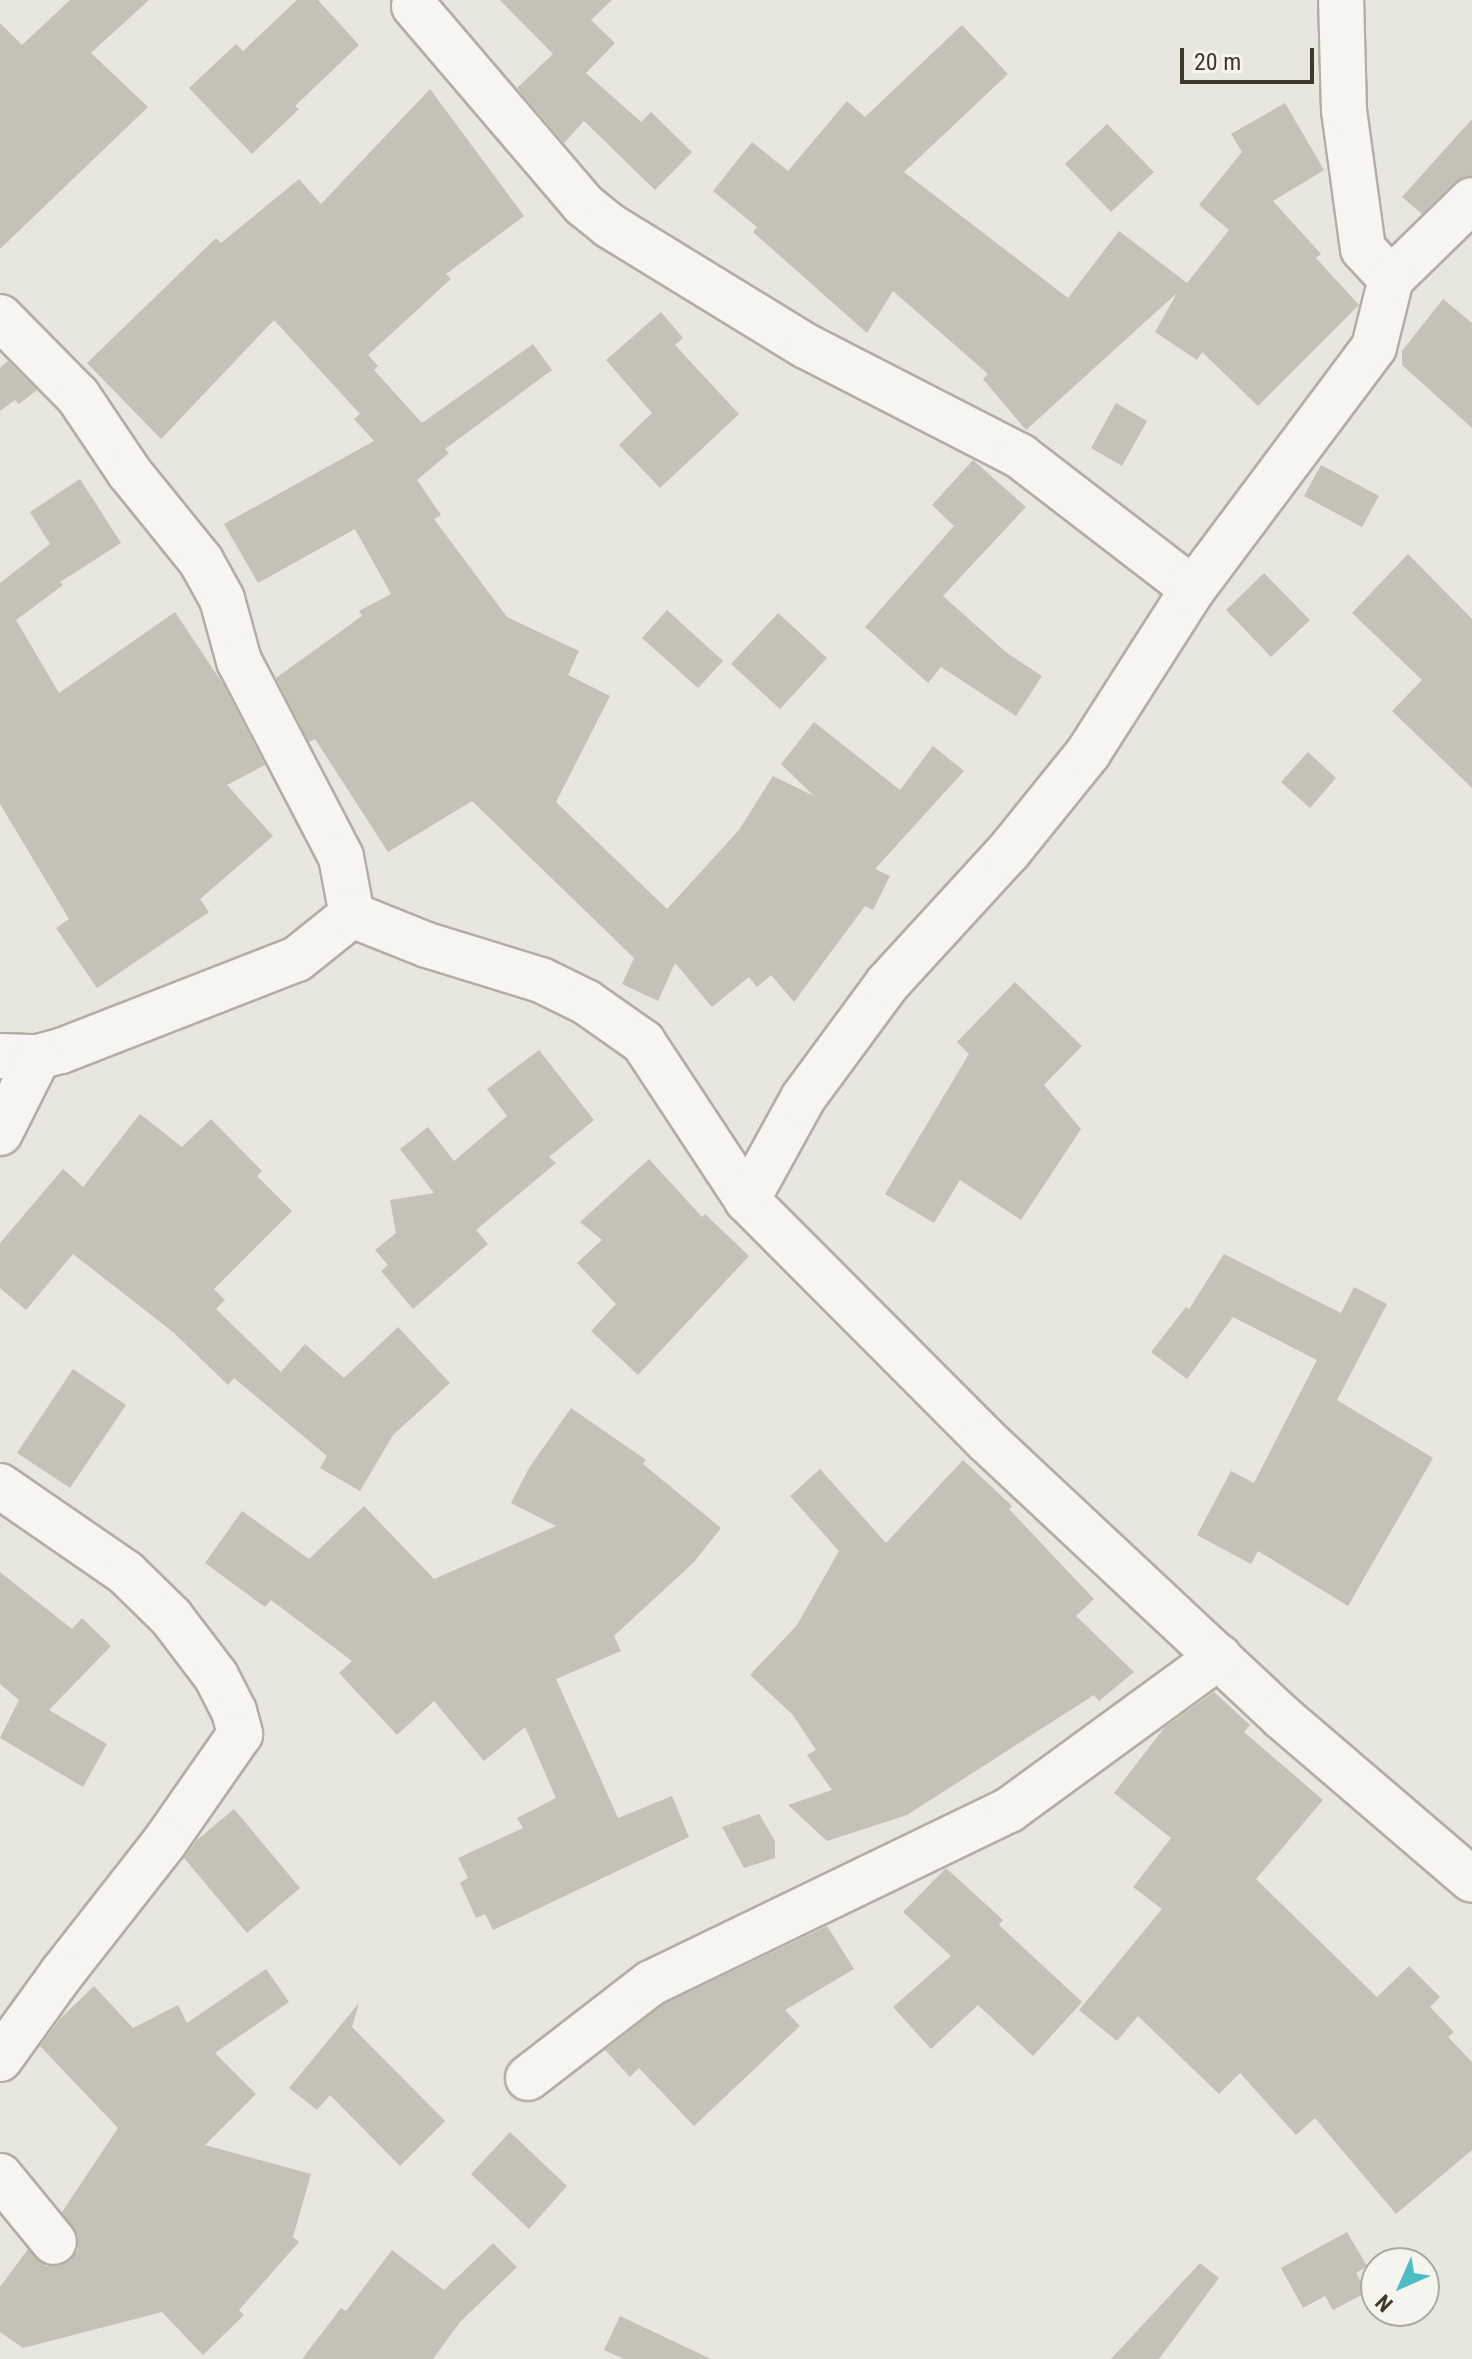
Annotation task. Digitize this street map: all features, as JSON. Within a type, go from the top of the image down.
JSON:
[{"type":"street","points":[[1341,0],[1344,111],[1363,249],[1391,279]]},
{"type":"street","points":[[414,6],[584,205],[610,226],[806,346],[1020,456],[1193,589]]},
{"type":"street","points":[[747,1200],[803,1098],[887,984],[1009,851],[1088,753],[1193,589],[1374,347],[1391,279],[1472,200]]},
{"type":"street","points":[[0,317],[78,396],[129,472],[201,561],[222,599],[239,661],[341,857],[352,915]]},
{"type":"street","points":[[0,1133],[19,1056],[61,1051],[297,959],[352,915]]},
{"type":"street","points":[[352,915],[427,945],[541,980],[586,1002],[643,1042],[747,1200],[986,1440],[1219,1657],[1472,1880]]},
{"type":"street","points":[[0,1486],[126,1573],[171,1617],[216,1676],[234,1711],[240,1734],[164,1843],[0,2059]]},
{"type":"street","points":[[528,2078],[651,1983],[1009,1810],[1219,1657]]},
{"type":"street","points":[[0,2176],[54,2242]]},
{"type":"building","points":[[70,0],[149,0],[91,53],[148,107],[0,249],[0,23],[22,45]]},
{"type":"building","points":[[297,0],[318,0],[359,45],[295,106],[299,109],[252,154],[189,88],[236,44],[243,51]]},
{"type":"building","points":[[500,0],[612,0],[591,20],[615,43],[586,73],[641,122],[651,112],[692,152],[655,190],[584,121],[564,143],[517,88],[553,54]]},
{"type":"building","points":[[962,25],[1008,74],[904,172],[1068,298],[1119,231],[1187,283],[1229,230],[1199,205],[1242,152],[1231,134],[1285,103],[1324,170],[1273,201],[1321,254],[1316,258],[1359,305],[1258,406],[1202,352],[1197,360],[1155,332],[1177,293],[1026,430],[983,379],[988,374],[893,291],[867,333],[753,232],[757,227],[713,191],[752,142],[788,171],[847,101],[865,117]]},
{"type":"building","points":[[430,89],[524,216],[446,274],[451,279],[368,355],[378,366],[374,370],[422,423],[533,344],[552,370],[445,449],[449,453],[417,480],[441,515],[434,519],[507,617],[579,651],[568,675],[610,696],[556,802],[667,909],[739,830],[773,776],[814,796],[781,764],[814,722],[900,790],[933,746],[964,771],[875,869],[890,876],[873,910],[865,906],[794,1002],[771,975],[757,987],[749,977],[712,1007],[675,963],[658,1001],[622,984],[634,958],[472,801],[388,852],[315,739],[309,742],[276,678],[362,616],[359,611],[391,594],[355,529],[258,583],[224,524],[374,441],[354,419],[360,414],[274,320],[161,439],[87,363],[216,238],[221,243],[299,179],[321,204]]},
{"type":"building","points":[[1472,119],[1472,176],[1455,182],[1422,214],[1402,197]]},
{"type":"building","points":[[1107,124],[1154,172],[1111,212],[1065,164]]},
{"type":"building","points":[[1443,299],[1472,323],[1472,428],[1402,365],[1402,351]]},
{"type":"building","points":[[661,312],[683,338],[675,345],[739,414],[660,488],[619,445],[652,413],[606,360]]},
{"type":"building","points":[[8,361],[37,390],[19,404],[15,400],[0,411],[0,368]]},
{"type":"building","points":[[1116,403],[1147,421],[1122,466],[1091,448]]},
{"type":"building","points":[[973,460],[1026,507],[943,596],[1007,653],[1042,676],[1016,716],[941,667],[928,683],[865,627],[954,526],[932,505]]},
{"type":"building","points":[[1321,465],[1379,496],[1362,527],[1304,496]]},
{"type":"building","points":[[80,479],[121,543],[60,582],[63,585],[16,620],[59,693],[175,612],[223,684],[265,765],[227,785],[273,836],[200,899],[209,912],[97,988],[56,928],[69,919],[0,804],[0,583],[50,544],[30,512]]},
{"type":"building","points":[[1408,554],[1472,619],[1472,788],[1392,711],[1422,680],[1352,613]]},
{"type":"building","points":[[1264,573],[1310,620],[1271,657],[1226,610]]},
{"type":"building","points":[[667,610],[723,661],[698,688],[642,638]]},
{"type":"building","points":[[778,613],[827,658],[780,709],[731,664]]},
{"type":"building","points":[[1308,752],[1336,778],[1310,808],[1281,782]]},
{"type":"building","points":[[1015,982],[1082,1046],[1044,1085],[1081,1129],[1021,1220],[960,1180],[934,1223],[885,1194],[969,1054],[957,1042]]},
{"type":"building","points":[[539,1050],[594,1120],[549,1157],[556,1163],[476,1230],[488,1244],[413,1309],[381,1271],[388,1265],[375,1250],[396,1233],[390,1200],[434,1193],[400,1149],[428,1127],[454,1161],[507,1116],[487,1089]]},
{"type":"building","points":[[140,1114],[182,1147],[211,1119],[262,1171],[257,1176],[292,1211],[214,1289],[225,1300],[216,1309],[281,1372],[305,1344],[344,1378],[398,1327],[450,1383],[393,1435],[360,1491],[320,1468],[327,1456],[234,1378],[228,1385],[173,1332],[73,1254],[26,1310],[0,1288],[0,1243],[63,1169],[83,1187]]},
{"type":"building","points":[[649,1159],[702,1217],[705,1214],[749,1256],[638,1375],[591,1331],[616,1304],[577,1263],[602,1240],[580,1222]]},
{"type":"building","points":[[1224,1254],[1341,1313],[1354,1287],[1387,1304],[1337,1400],[1433,1458],[1348,1606],[1258,1551],[1251,1564],[1197,1535],[1231,1471],[1254,1483],[1317,1360],[1233,1317],[1187,1379],[1151,1352],[1186,1307],[1189,1309]]},
{"type":"building","points":[[73,1369],[126,1405],[70,1488],[17,1453]]},
{"type":"building","points":[[571,1408],[646,1460],[643,1464],[721,1528],[694,1562],[614,1636],[621,1651],[556,1679],[618,1818],[672,1796],[689,1837],[493,1930],[485,1914],[476,1918],[460,1883],[468,1878],[458,1858],[523,1828],[517,1818],[556,1798],[525,1727],[484,1761],[434,1701],[397,1735],[339,1673],[352,1661],[271,1600],[265,1607],[205,1563],[242,1511],[309,1559],[364,1506],[434,1579],[556,1526],[511,1503],[529,1468]]},
{"type":"building","points":[[963,1460],[1012,1506],[1009,1509],[1094,1599],[1076,1616],[1134,1672],[1099,1701],[1094,1695],[907,1815],[827,1841],[788,1805],[832,1790],[807,1755],[816,1750],[793,1715],[750,1675],[797,1625],[839,1551],[790,1496],[820,1469],[886,1543]]},
{"type":"building","points":[[0,1572],[72,1629],[82,1618],[111,1646],[49,1710],[107,1744],[83,1787],[0,1738],[19,1700],[0,1684]]},
{"type":"building","points":[[1214,1692],[1250,1725],[1244,1732],[1323,1800],[1256,1879],[1377,1997],[1409,1966],[1440,1997],[1430,2007],[1454,2032],[1448,2037],[1472,2062],[1472,2150],[1396,2214],[1315,2118],[1296,2135],[1240,2073],[1219,2094],[1138,2016],[1117,2041],[1079,2010],[1162,1909],[1133,1887],[1171,1838],[1114,1793],[1164,1728]]},
{"type":"building","points":[[234,1809],[300,1888],[247,1933],[184,1858],[197,1840]]},
{"type":"building","points":[[759,1814],[775,1841],[775,1858],[744,1868],[722,1827]]},
{"type":"building","points":[[946,1868],[1003,1920],[999,1925],[1082,2002],[1033,2056],[978,2005],[931,2049],[893,2007],[951,1956],[903,1912]]},
{"type":"building","points":[[827,1926],[854,1969],[785,2010],[800,2026],[694,2126],[639,2068],[630,2077],[605,2050],[664,2004]]},
{"type":"building","points":[[266,1969],[289,2002],[215,2053],[256,2094],[205,2145],[311,2174],[293,2237],[299,2242],[239,2310],[244,2315],[203,2355],[162,2312],[23,2348],[0,2332],[0,2287],[28,2249],[46,2266],[59,2266],[70,2261],[78,2250],[78,2237],[62,2212],[118,2128],[40,2046],[61,2018],[94,1986],[133,2028],[178,2005],[187,2023]]},
{"type":"building","points":[[359,2003],[352,2027],[445,2121],[400,2166],[330,2095],[317,2110],[289,2088]]},
{"type":"building","points":[[510,2132],[567,2186],[529,2229],[471,2174]]},
{"type":"building","points":[[1347,2232],[1360,2254],[1360,2270],[1356,2273],[1360,2280],[1360,2296],[1333,2310],[1325,2296],[1303,2308],[1281,2268]]},
{"type":"building","points":[[493,2243],[517,2267],[460,2322],[433,2359],[302,2359],[341,2308],[346,2311],[392,2250],[444,2290]]},
{"type":"building","points":[[1200,2263],[1219,2278],[1159,2359],[1111,2359]]},
{"type":"building","points":[[620,2316],[711,2359],[624,2359],[604,2350]]}]
